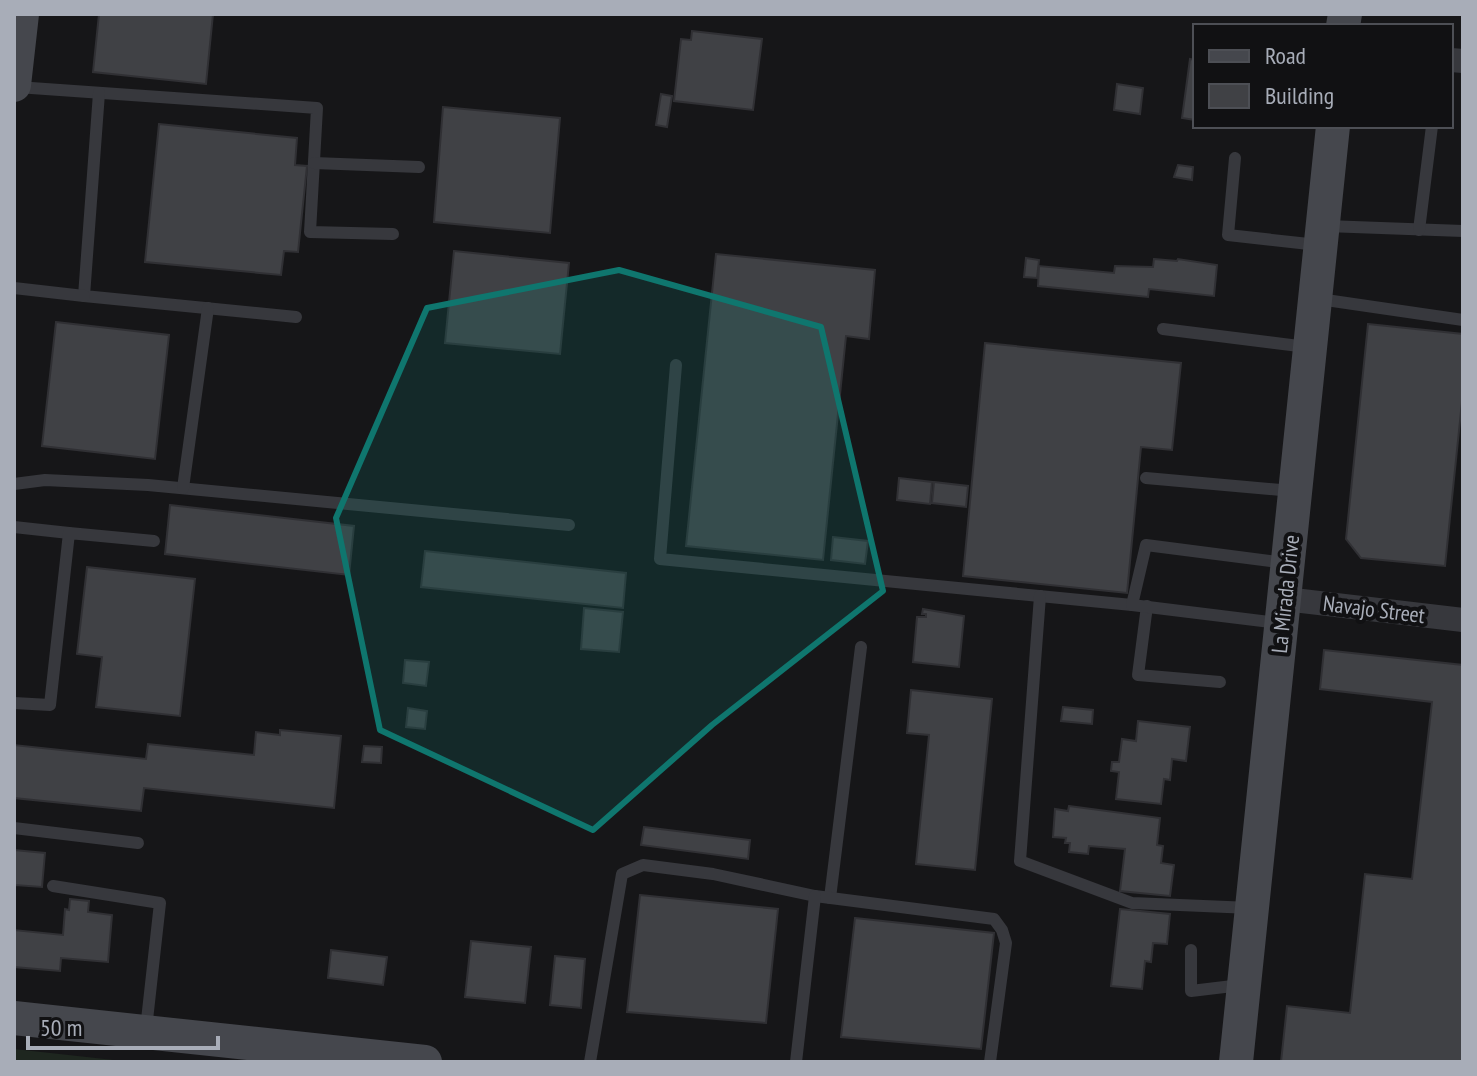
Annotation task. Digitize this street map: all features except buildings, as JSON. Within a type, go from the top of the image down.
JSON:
[{"type":"street","points":[[14,86],[22,14]]},
{"type":"street","name":"La Mirada Drive","points":[[1236,1062],[1333,128]]},
{"type":"street","name":"Navajo Street","points":[[1283,611],[1463,620]]},
{"type":"street","points":[[14,1018],[425,1062]]},
{"type":"lane","points":[[14,86],[317,108],[310,232],[393,234]]},
{"type":"lane","points":[[84,296],[99,93]]},
{"type":"lane","points":[[1419,230],[1432,128]]},
{"type":"lane","points":[[1235,158],[1228,235],[1322,236],[1419,230],[1463,231]]},
{"type":"lane","points":[[314,163],[419,167]]},
{"type":"lane","points":[[14,288],[296,317]]},
{"type":"lane","points":[[1315,299],[1463,320]]},
{"type":"lane","points":[[183,488],[208,308]]},
{"type":"lane","points":[[1163,329],[1310,347]]},
{"type":"lane","points":[[676,365],[660,559],[1132,605],[1283,611]]},
{"type":"lane","points":[[1146,478],[1295,492]]},
{"type":"lane","points":[[14,484],[45,480],[183,488],[569,525]]},
{"type":"lane","points":[[14,527],[154,541]]},
{"type":"lane","points":[[14,703],[50,705],[69,533]]},
{"type":"lane","points":[[1132,605],[1146,545],[1288,564]]},
{"type":"lane","points":[[1040,596],[1020,861],[1132,903],[1253,908]]},
{"type":"lane","points":[[1147,606],[1138,675],[1220,682]]},
{"type":"lane","points":[[830,898],[861,647]]},
{"type":"lane","points":[[14,828],[138,843]]},
{"type":"lane","points":[[590,1062],[622,874],[643,865],[713,874],[815,896],[994,919],[1006,943],[990,1062]]},
{"type":"lane","points":[[53,886],[160,903],[146,1032]]},
{"type":"lane","points":[[796,1062],[815,896]]},
{"type":"lane","points":[[1191,950],[1191,991],[1245,984]]},
{"type":"highlighted area","points":[[619,270],[821,327],[883,591],[712,725],[593,830],[380,730],[336,518],[427,308]]},
{"type":"shaded area","points":[[14,1049],[132,1062],[14,1062]]}]
